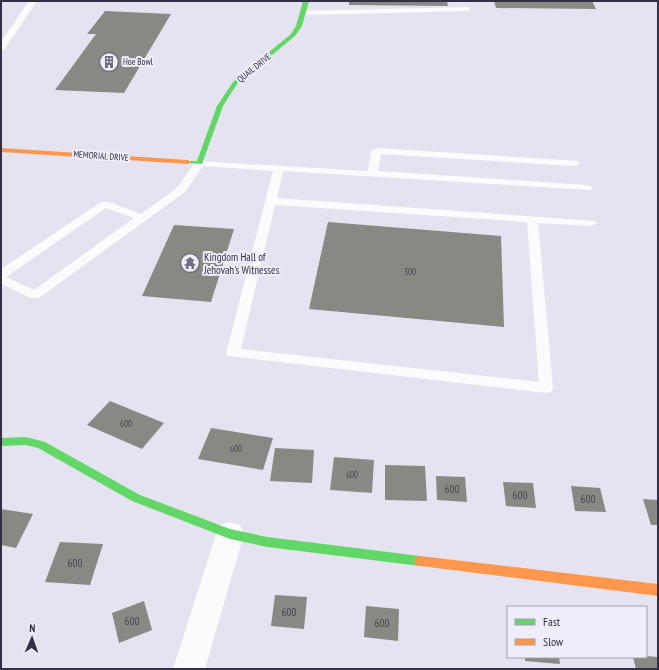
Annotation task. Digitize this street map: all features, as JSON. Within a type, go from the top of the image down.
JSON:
[{"type":"street","name":"QUAIL DRIVE","points":[[200,163],[220,106],[235,83],[293,34],[299,26],[306,1]]},
{"type":"street","name":"MEMORIAL DRIVE","points":[[1,150],[200,163]]},
{"type":"street","points":[[1,442],[26,441],[41,444],[136,498],[230,534],[267,542],[658,590]]},
{"type":"street","points":[[189,669],[230,534]]},
{"type":"lane","points":[[1,48],[33,1]]},
{"type":"lane","points":[[303,13],[466,9]]},
{"type":"lane","points":[[373,174],[376,151],[574,163]]},
{"type":"lane","points":[[1,279],[35,295],[181,190],[200,163],[587,188]]},
{"type":"lane","points":[[279,168],[233,353],[546,388],[532,219]]},
{"type":"lane","points":[[270,201],[591,223]]},
{"type":"lane","points":[[1,275],[105,204],[143,218]]},
{"type":"building","points":[[349,1],[447,1],[448,6],[349,5]]},
{"type":"building","points":[[494,1],[592,1],[596,9],[496,8]]},
{"type":"building","name":"Hoe Bowl","points":[[105,11],[171,14],[124,93],[55,90],[96,34],[87,34]]},
{"type":"building","points":[[328,222],[501,236],[504,327],[309,309]]},
{"type":"building","name":"Kingdom Hall of Jehovah's Witnesses","points":[[174,225],[234,229],[211,302],[142,296]]},
{"type":"building","points":[[110,401],[164,423],[142,449],[87,425]]},
{"type":"building","points":[[211,428],[273,438],[263,470],[198,459]]},
{"type":"building","points":[[275,448],[314,450],[312,483],[270,481]]},
{"type":"building","points":[[334,457],[374,460],[372,493],[330,490]]},
{"type":"building","points":[[385,465],[425,466],[427,501],[385,500]]},
{"type":"building","points":[[436,476],[465,477],[467,502],[437,500]]},
{"type":"building","points":[[503,482],[533,483],[536,508],[506,506]]},
{"type":"building","points":[[571,486],[600,488],[606,512],[575,511]]},
{"type":"building","points":[[643,499],[658,500],[658,525],[651,525]]},
{"type":"building","points":[[1,509],[33,514],[16,548],[1,545]]},
{"type":"building","points":[[60,542],[103,544],[90,585],[45,582]]},
{"type":"building","points":[[275,595],[307,597],[304,629],[271,626]]},
{"type":"building","points":[[144,601],[152,630],[119,643],[112,613]]},
{"type":"building","points":[[366,606],[399,609],[398,641],[364,637]]},
{"type":"building","points":[[647,656],[658,657],[658,669],[636,669],[633,658],[647,658]]},
{"type":"building","points":[[525,658],[559,658],[560,664],[525,661]]},
{"type":"traffic: fast","points":[[188,162],[200,163],[220,106],[235,83],[293,35],[299,26],[306,1]]},
{"type":"traffic: fast","points":[[1,442],[26,441],[41,445],[136,498],[230,534],[267,542],[420,561]]},
{"type":"traffic: slow","points":[[1,150],[188,162]]},
{"type":"traffic: slow","points":[[420,561],[658,590]]},
{"type":"place","name":"Hoe Bowl","points":[[109,62]]},
{"type":"place","name":"Kingdom Hall of Jehovah's Witnesses","points":[[190,263]]}]
